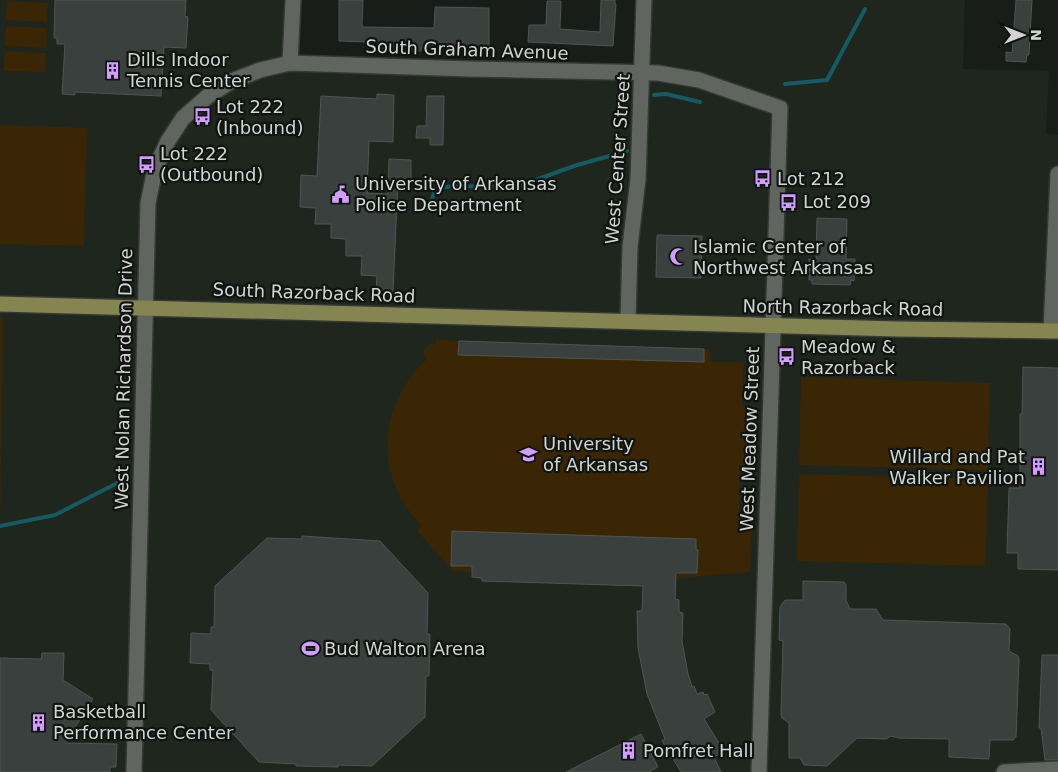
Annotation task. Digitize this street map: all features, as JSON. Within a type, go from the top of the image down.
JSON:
[{"type":"main road","name":"South Razorback Road","points":[[0,304],[628,321]]},
{"type":"main road","name":"North Razorback Road","points":[[628,321],[897,329],[1055,331]]},
{"type":"street","points":[[290,63],[293,0]]},
{"type":"street","name":"West Center Street","points":[[628,321],[630,247],[638,179],[644,0]]},
{"type":"street","name":"South Graham Avenue","points":[[290,63],[658,73],[699,80],[780,108]]},
{"type":"street","name":"West Nolan Richardson Drive","points":[[134,772],[144,307],[148,204],[155,170],[168,141],[184,118],[208,96],[232,80],[260,70],[290,63]]},
{"type":"street","name":"West Meadow Street","points":[[759,772],[780,108]]},
{"type":"street","points":[[1055,331],[1058,174]]},
{"type":"street","points":[[1004,772],[1058,769]]},
{"type":"shaded area","name":"University of Arkansas","points":[[0,0],[293,0],[291,62],[642,73],[644,0],[965,0],[963,69],[1049,71],[1046,134],[1058,135],[1058,772],[0,772]]},
{"type":"shaded area","points":[[7,1],[48,3],[47,22],[6,20]]},
{"type":"shaded area","points":[[6,26],[47,28],[46,48],[5,46]]},
{"type":"shaded area","points":[[5,51],[46,53],[45,72],[4,71]]},
{"type":"shaded area","points":[[0,125],[87,128],[84,246],[0,244]]},
{"type":"shaded area","points":[[0,317],[3,317],[0,545]]},
{"type":"shaded area","points":[[436,339],[710,349],[710,362],[744,362],[742,406],[755,406],[753,472],[740,472],[739,517],[752,518],[750,572],[678,578],[676,584],[665,584],[665,587],[482,581],[482,578],[472,577],[472,572],[453,571],[417,531],[421,525],[406,507],[396,488],[390,469],[388,449],[389,429],[393,410],[413,374],[427,359],[422,352],[430,344],[436,344]]},
{"type":"shaded area","points":[[801,377],[990,383],[988,470],[799,465]]},
{"type":"shaded area","points":[[799,474],[988,479],[985,566],[797,561]]},
{"type":"building","name":"Dills Indoor Tennis Center","points":[[55,0],[186,0],[185,16],[188,17],[186,48],[164,47],[161,96],[75,92],[75,95],[62,94],[65,44],[57,44],[57,38],[54,38]]},
{"type":"building","points":[[339,0],[363,0],[362,27],[434,28],[435,7],[489,8],[489,48],[421,48],[421,51],[411,51],[411,48],[386,47],[386,50],[377,50],[377,48],[370,48],[370,42],[339,41]]},
{"type":"building","points":[[601,0],[615,0],[613,46],[528,42],[529,25],[546,25],[547,1],[561,1],[560,29],[600,32]]},
{"type":"building","points":[[1016,0],[1032,0],[1029,55],[1027,55],[1026,62],[1006,61],[1006,52],[1012,53]]},
{"type":"building","name":"University of Arkansas Police Department","points":[[377,94],[394,95],[393,142],[369,141],[367,193],[388,194],[389,159],[411,160],[411,179],[398,179],[393,292],[376,291],[377,276],[361,275],[362,256],[346,256],[346,239],[331,238],[331,224],[315,224],[316,208],[300,207],[301,175],[317,176],[321,96],[377,99]]},
{"type":"building","points":[[427,96],[444,96],[443,145],[430,145],[430,138],[416,138],[417,126],[426,126]]},
{"type":"building","points":[[817,218],[847,219],[846,259],[855,259],[854,281],[851,280],[850,285],[812,284],[812,280],[809,280],[809,259],[816,259]]},
{"type":"building","name":"Islamic Center of Northwest Arkansas","points":[[657,235],[702,236],[701,278],[656,277]]},
{"type":"building","points":[[459,341],[704,349],[704,362],[458,355]]},
{"type":"building","name":"Willard and Pat Walker Pavilion","points":[[1023,367],[1058,368],[1058,570],[1018,569],[1018,553],[1007,553],[1009,488],[1020,488],[1020,414],[1022,414]]},
{"type":"building","points":[[452,531],[696,539],[696,550],[698,550],[697,573],[676,573],[675,599],[679,600],[679,612],[683,613],[682,641],[692,687],[694,686],[697,694],[703,692],[704,695],[707,694],[715,712],[704,719],[724,751],[714,757],[721,772],[681,772],[662,741],[665,739],[647,694],[638,648],[637,611],[642,611],[643,586],[482,581],[482,578],[472,577],[472,566],[451,566]]},
{"type":"building","name":"Bud Walton Arena","points":[[302,536],[380,541],[428,593],[427,634],[430,634],[429,676],[426,676],[425,717],[372,766],[296,766],[296,764],[259,762],[211,710],[213,670],[210,670],[210,664],[190,663],[191,633],[211,634],[211,627],[214,627],[215,586],[267,538],[302,539]]},
{"type":"building","points":[[803,581],[844,582],[846,585],[846,600],[850,609],[876,609],[883,620],[1006,624],[1010,629],[1009,651],[1018,656],[1019,660],[1016,737],[1013,740],[990,740],[989,759],[949,757],[949,739],[899,738],[891,736],[886,739],[857,738],[827,766],[804,765],[800,758],[789,758],[789,723],[781,715],[783,641],[779,640],[780,607],[785,600],[803,600]]},
{"type":"building","name":"Basketball Performance Center","points":[[42,653],[64,653],[63,680],[93,699],[65,743],[117,744],[116,767],[110,767],[110,772],[0,772],[0,658],[41,659]]},
{"type":"building","points":[[1042,655],[1058,655],[1058,760],[1045,760],[1041,728],[1039,728]]},
{"type":"building","name":"Pomfret Hall","points":[[641,734],[658,767],[649,772],[566,772]]},
{"type":"waterway","points":[[785,84],[827,80],[865,9]]},
{"type":"waterway","points":[[654,95],[666,94],[700,102]]},
{"type":"waterway","points":[[431,203],[434,192],[439,188],[522,185],[574,166],[627,151]]},
{"type":"waterway","points":[[0,526],[55,515],[129,477]]},
{"type":"place","name":"Dills Indoor Tennis Center","points":[[113,70]]},
{"type":"place","name":"Lot 222 (Inbound)","points":[[202,117]]},
{"type":"place","name":"Lot 222 (Outbound)","points":[[146,164]]},
{"type":"place","name":"Lot 212","points":[[763,179]]},
{"type":"place","name":"University of Arkansas Police Department","points":[[341,194]]},
{"type":"place","name":"Lot 209","points":[[789,202]]},
{"type":"place","name":"Islamic Center of Northwest Arkansas","points":[[679,257]]},
{"type":"place","name":"Meadow & Razorback","points":[[787,357]]},
{"type":"place","name":"University of Arkansas","points":[[529,454]]},
{"type":"place","name":"Willard and Pat Walker Pavilion","points":[[1039,467]]},
{"type":"place","name":"Bud Walton Arena","points":[[310,649]]},
{"type":"place","name":"Basketball Performance Center","points":[[39,722]]},
{"type":"place","name":"Pomfret Hall","points":[[629,751]]}]
